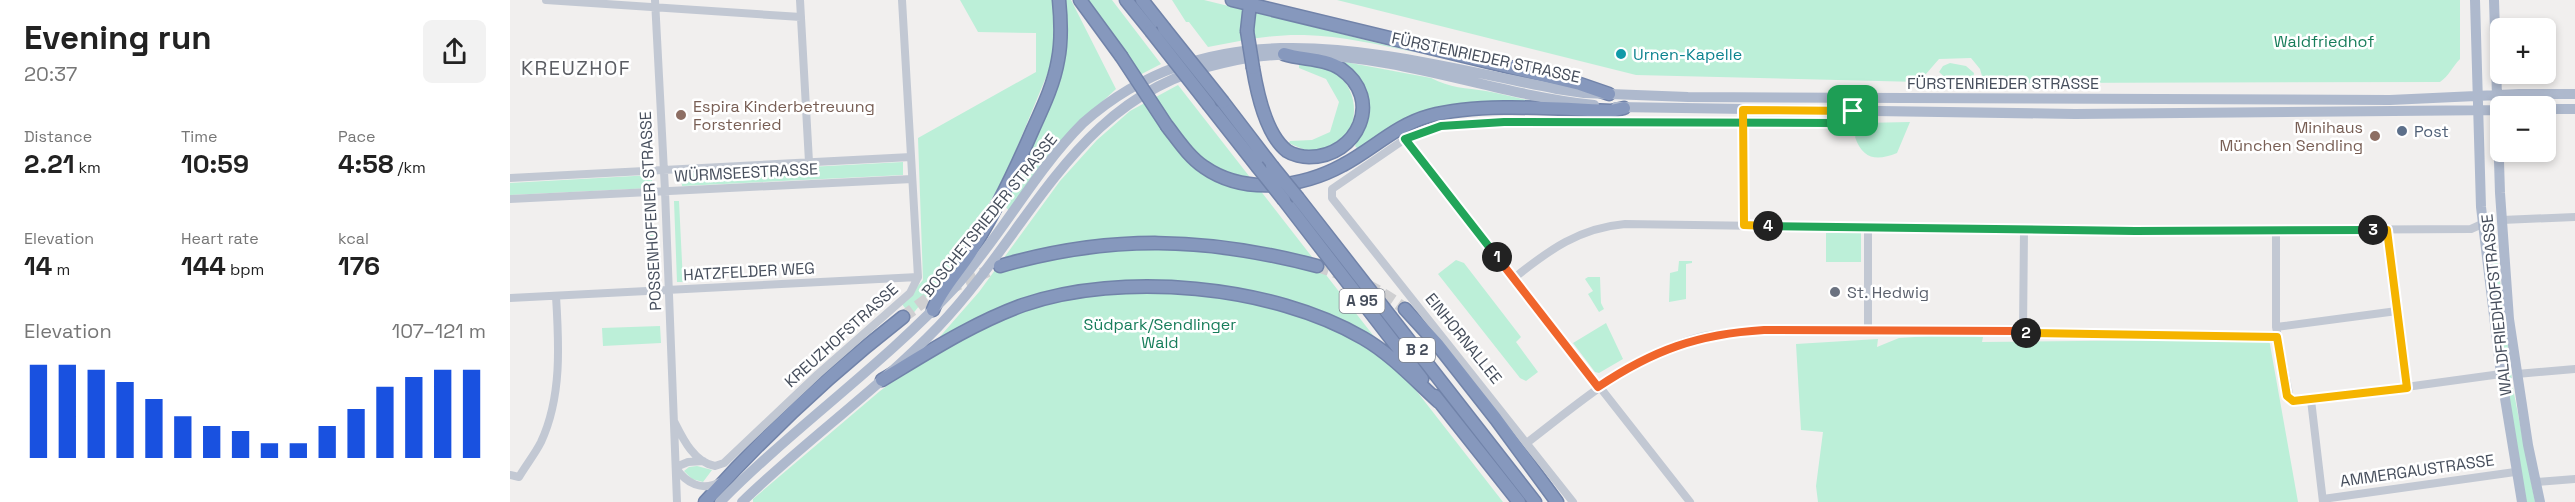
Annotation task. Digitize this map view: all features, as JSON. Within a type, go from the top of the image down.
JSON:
[{"type":"highway","points":[[933,310],[938,297],[971,251],[1001,198],[1042,109],[1058,62],[1061,25],[1059,0]]},
{"type":"highway","points":[[1080,0],[1121,56],[1167,126],[1203,167],[1239,181],[1273,185],[1300,182],[1324,174],[1343,165],[1402,127],[1428,116],[1460,110],[1611,111],[1624,108]]},
{"type":"highway","name":"A 95","points":[[1126,0],[1158,30],[1209,105],[1519,502]]},
{"type":"highway","name":"B 2","points":[[1142,0],[1158,30],[1223,102],[1535,502]]},
{"type":"highway","points":[[1232,0],[1569,81],[1609,94]]},
{"type":"highway","points":[[1250,4],[1247,31],[1253,68],[1262,108],[1273,133],[1287,151],[1304,157],[1319,157],[1334,153],[1347,145],[1362,121],[1363,104],[1357,86],[1343,70],[1328,61],[1299,59],[1284,54]]},
{"type":"highway","points":[[1000,266],[1059,252],[1133,243],[1194,244],[1236,248],[1317,266]]},
{"type":"highway","points":[[882,380],[973,327],[1023,305],[1092,289],[1154,286],[1203,290],[1278,304],[1324,318],[1363,338],[1385,353],[1439,402]]},
{"type":"highway","points":[[1405,309],[1437,344],[1496,418],[1557,502]]},
{"type":"highway","points":[[705,502],[743,459],[825,380],[903,317]]},
{"type":"main road","name":"WALDFRIEDHOFSTRASSE","points":[[2475,0],[2482,224],[2515,472],[2522,502]]},
{"type":"main road","name":"WALDFRIEDHOFSTRASSE","points":[[2494,0],[2498,96]]},
{"type":"main road","name":"FÜRSTENRIEDER STRASSE","points":[[1220,49],[1263,42],[1339,43],[1557,89],[1609,94],[1688,97],[2390,100],[2490,104]]},
{"type":"main road","name":"BOSCHETSRIEDER STRASSE","points":[[720,502],[749,473],[882,359],[933,310],[982,254],[1047,165],[1083,123],[1114,96],[1140,79],[1188,58],[1220,49]]},
{"type":"main road","name":"FÜRSTENRIEDER STRASSE","points":[[1229,62],[1284,54],[1336,56],[1386,63],[1531,96],[1624,108],[2189,114],[2477,103]]},
{"type":"main road","name":"BOSCHETSRIEDER STRASSE","points":[[742,502],[882,380],[940,325],[974,286],[1056,175],[1092,134],[1121,108],[1146,92],[1197,69],[1229,62]]},
{"type":"main road","name":"FÜRSTENRIEDER STRASSE","points":[[2556,96],[2575,94]]},
{"type":"main road","points":[[1983,98],[1983,111]]},
{"type":"main road","points":[[2556,109],[2575,109]]},
{"type":"main road","name":"WALDFRIEDHOFSTRASSE","points":[[2500,162],[2509,319],[2540,502]]},
{"type":"main road","points":[[2481,207],[2490,217],[2502,220]]},
{"type":"street","points":[[546,0],[655,4],[801,17]]},
{"type":"street","points":[[800,0],[809,162]]},
{"type":"street","name":"KREUZHOFSTRASSE","points":[[703,461],[715,466],[729,459],[818,374],[910,293],[918,277],[902,0]]},
{"type":"street","name":"POSSENHOFENER STRASSE","points":[[655,4],[677,502]]},
{"type":"street","points":[[1743,110],[1744,225]]},
{"type":"street","name":"FÜRSTENRIEDER STRASSE","points":[[1330,193],[1335,185],[1405,139],[1441,126],[1621,122],[1836,123],[1853,111]]},
{"type":"street","points":[[1405,139],[1690,502]]},
{"type":"street","name":"WÜRMSEESTRASSE","points":[[510,177],[911,157]]},
{"type":"street","name":"WÜRMSEESTRASSE","points":[[510,199],[912,179]]},
{"type":"street","name":"EINHORNALLEE","points":[[1330,193],[1573,502]]},
{"type":"street","points":[[2502,220],[2575,217]]},
{"type":"street","points":[[1514,278],[1561,243],[1596,230],[1625,224],[2276,230],[2471,230],[2482,224]]},
{"type":"street","points":[[1868,331],[1869,227]]},
{"type":"street","points":[[2024,229],[2024,333]]},
{"type":"street","points":[[2276,230],[2276,327],[2290,399],[2311,400],[2501,374]]},
{"type":"street","points":[[2387,230],[2407,388]]},
{"type":"street","name":"HATZFELDER WEG","points":[[510,298],[918,277]]},
{"type":"street","points":[[514,476],[541,442],[555,393],[558,362],[556,296]]},
{"type":"street","points":[[2276,327],[2397,311]]},
{"type":"street","points":[[1528,442],[1598,387],[1650,356],[1705,336],[1764,330],[2018,331],[2024,333],[2277,337]]},
{"type":"street","points":[[2517,374],[2575,369]]},
{"type":"street","points":[[2311,400],[2323,500]]},
{"type":"street","name":"POSSENHOFENER STRASSE","points":[[674,421],[682,438],[703,461]]},
{"type":"street","points":[[703,461],[688,462],[676,467],[683,479],[698,486],[716,484],[726,479]]},
{"type":"street","name":"AMMERGAUSTRASSE","points":[[2323,500],[2515,472]]},
{"type":"street","points":[[2536,482],[2575,479]]},
{"type":"green space","points":[[960,0],[1053,0],[1055,27],[1051,65],[997,190],[951,267],[911,316],[902,304],[923,280],[918,138],[1036,72],[1036,33],[978,32]]},
{"type":"green space","points":[[1064,0],[1071,0],[1116,89],[1065,136],[1009,211],[1003,203],[1047,111]]},
{"type":"green space","points":[[1084,0],[1112,0],[1161,64],[1130,80]]},
{"type":"green space","points":[[1172,0],[1204,0],[1418,53],[1347,39],[1304,35],[1243,40],[1208,47],[1189,22],[1186,22]]},
{"type":"green space","name":"Waldfriedhof","points":[[1337,0],[2460,0],[2460,59],[2440,82],[1984,83],[1980,69],[1971,58],[1939,59],[1919,82],[1636,75]]},
{"type":"green space","points":[[1340,61],[1431,78],[1451,86],[1532,101],[1532,105],[1396,124],[1358,149],[1355,146],[1366,120],[1367,100],[1359,81]]},
{"type":"green space","points":[[1299,63],[1335,73],[1348,87],[1353,99],[1352,125],[1337,145],[1325,151],[1311,151],[1289,143],[1290,141],[1312,140],[1330,132],[1339,102],[1326,79],[1299,68]]},
{"type":"green space","points":[[1950,63],[1966,66],[1974,73],[1973,79],[1948,80],[1939,72],[1943,66]]},
{"type":"green space","name":"Südpark/Sendlinger Wald","points":[[1178,85],[1503,502],[753,502],[753,499],[880,391],[915,365],[979,292],[1060,181],[1097,140],[1130,111]]},
{"type":"green space","points":[[1910,122],[1897,153],[1890,156],[1872,157],[1862,150],[1855,137],[1862,123]]},
{"type":"green space","points":[[903,162],[903,175],[682,186],[681,174]]},
{"type":"green space","points":[[652,175],[652,188],[510,195],[510,183]]},
{"type":"green space","points":[[653,201],[656,283],[651,283],[647,202]]},
{"type":"green space","points":[[674,201],[679,201],[683,282],[677,282]]},
{"type":"green space","points":[[2488,222],[2493,223],[2512,380],[2504,382]]},
{"type":"green space","points":[[1861,232],[1861,262],[1826,262],[1826,233]]},
{"type":"green space","points":[[1456,260],[1464,263],[1521,337],[1516,342],[1538,372],[1526,381],[1520,378],[1438,274]]},
{"type":"green space","points":[[1679,261],[1692,261],[1686,264],[1686,299],[1669,302],[1670,273],[1678,271]]},
{"type":"green space","points":[[1600,277],[1601,303],[1604,309],[1599,312],[1588,294],[1593,291],[1585,279]]},
{"type":"green space","points":[[1606,323],[1623,359],[1599,373],[1595,372],[1573,343]]},
{"type":"green space","points":[[660,326],[661,343],[603,346],[602,328]]},
{"type":"green space","points":[[1961,334],[1983,337],[1982,342],[2269,339],[2298,502],[1818,502],[1816,486],[1823,432],[1801,430],[1796,344],[1878,339],[1877,347],[1899,338]]},
{"type":"green space","points":[[2513,388],[2535,502],[2526,502],[2507,389]]},
{"type":"green space","points":[[697,466],[712,470],[703,482],[692,479],[684,471],[689,467]]},
{"type":"tunnel","points":[[1317,266],[1363,283],[1405,309]]},
{"type":"tunnel","points":[[903,317],[930,297],[988,271]]},
{"type":"place","name":"Urnen-Kapelle","points":[[1621,54]]},
{"type":"place","name":"Espira Kinderbetreuung Forstenried","points":[[681,115]]},
{"type":"place","name":"Post","points":[[2402,131]]},
{"type":"place","name":"Minihaus München Sendling","points":[[2375,136]]},
{"type":"place","name":"St. Hedwig","points":[[1835,292]]},
{"type":"district","name":"KREUZHOF","points":[[576,68]]},
{"type":"route","points":[[1853,111],[1743,110],[1743,122],[1744,225],[2135,231],[2387,230],[2407,388],[2293,401],[2287,396],[2277,337],[2024,333],[2018,331],[1764,330],[1705,336],[1677,345],[1631,365],[1598,387],[1405,139],[1441,126],[1457,124],[1504,122],[1743,122],[1836,123],[1853,111]]}]
